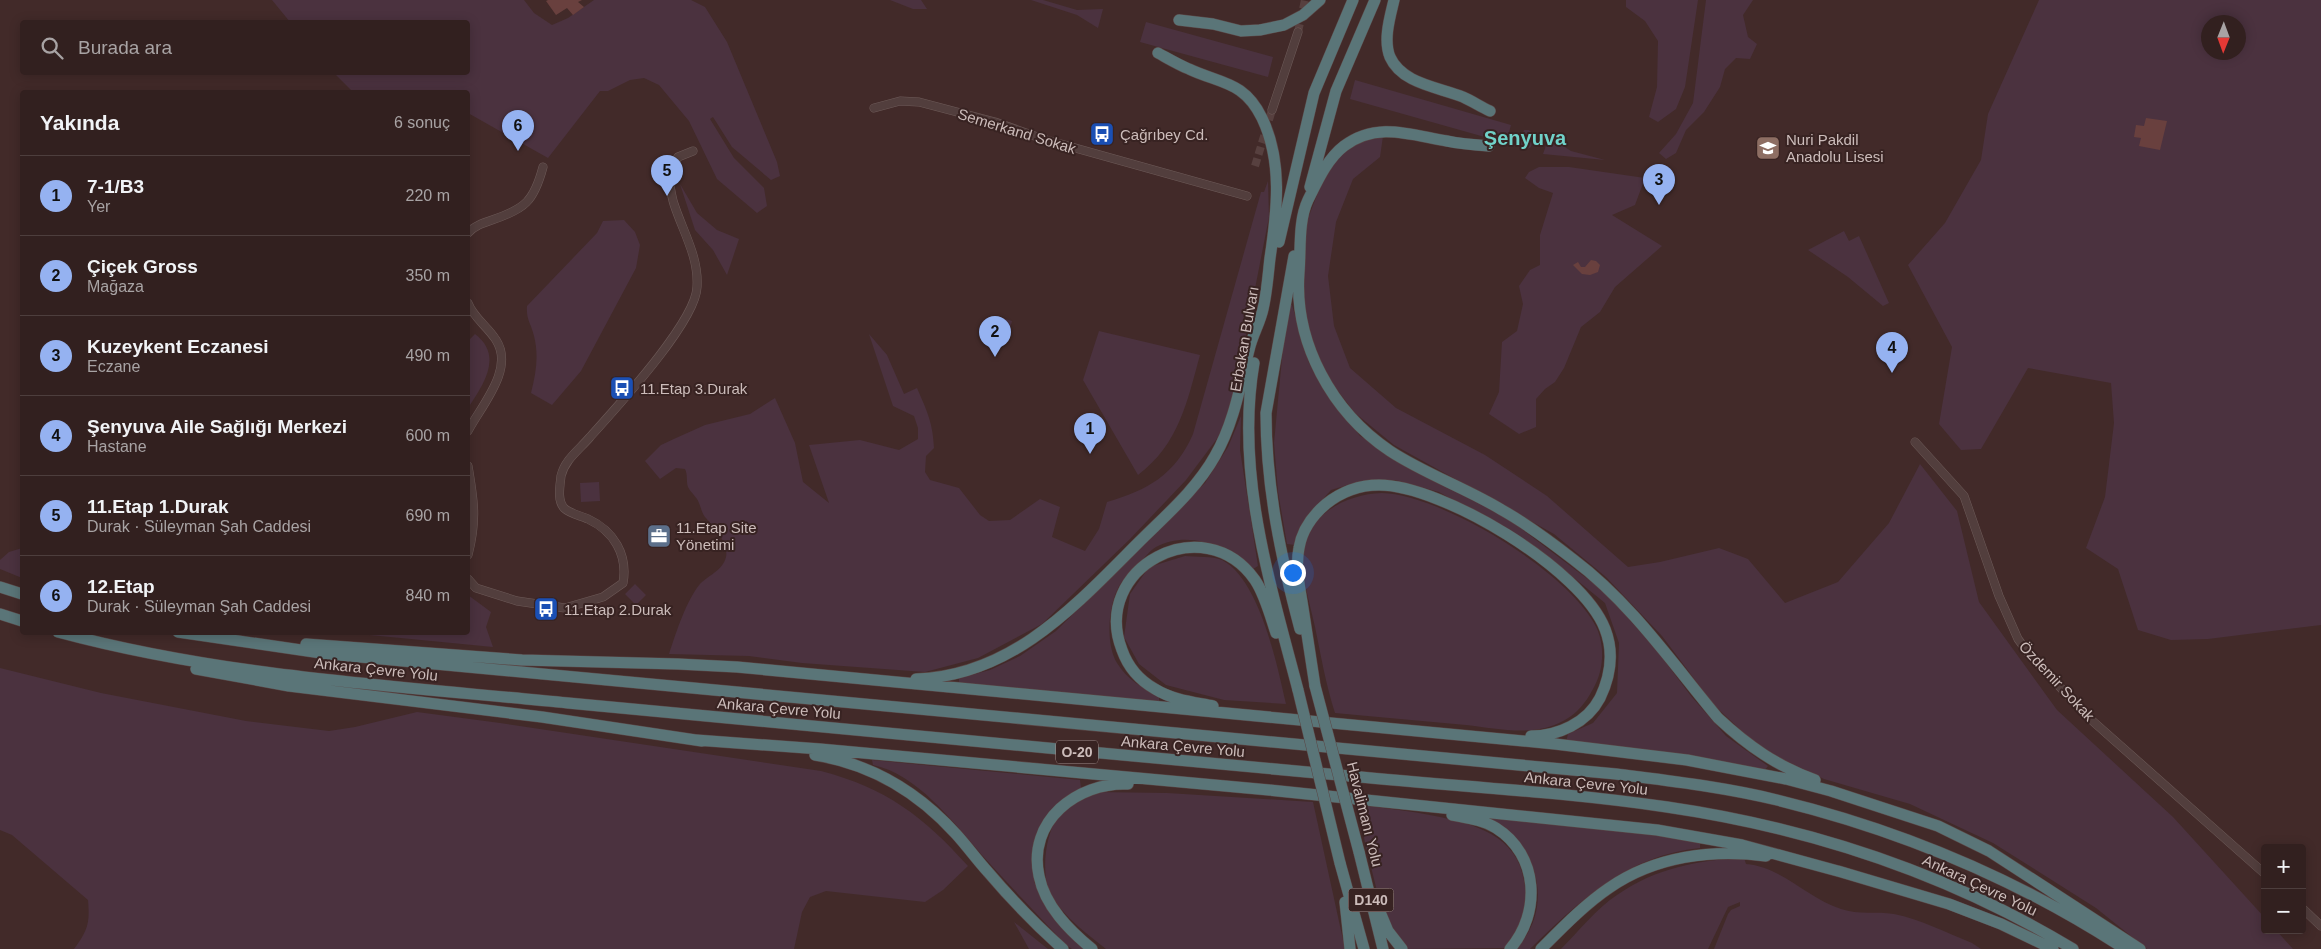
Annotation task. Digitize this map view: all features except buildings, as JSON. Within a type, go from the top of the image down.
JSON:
[{"type":"highway","points":[[1180,20],[1213,24],[1241,31],[1260,30],[1284,25],[1303,16],[1320,0]]},
{"type":"highway","name":"Erbakan Bulvarı","points":[[1298,690],[1261,541],[1249,462],[1249,394],[1263,310],[1314,93],[1353,0]]},
{"type":"highway","points":[[1315,686],[1275,522],[1266,434],[1268,404],[1303,211],[1336,91],[1375,0]]},
{"type":"highway","points":[[1394,0],[1387,32],[1390,57],[1401,72],[1415,80],[1463,97],[1490,111]]},
{"type":"highway","points":[[837,678],[927,679],[977,669],[1016,650],[1063,615],[1182,499],[1214,457],[1238,400],[1249,348],[1263,310],[1278,187],[1272,148],[1261,117],[1242,90],[1230,83],[1190,70],[1158,53]]},
{"type":"highway","points":[[1488,146],[1447,141],[1404,131],[1388,130],[1365,136],[1344,146],[1330,161],[1303,211],[1298,286],[1303,329],[1310,352],[1324,380],[1337,398],[1363,429],[1401,457],[1513,516],[1576,561],[1648,632],[1718,718],[1759,753],[1802,775],[1887,805],[1989,850],[2140,949]]},
{"type":"highway","points":[[1315,686],[1298,569],[1299,547],[1305,530],[1314,516],[1328,502],[1361,487],[1389,486],[1422,493],[1456,506],[1483,521],[1518,543],[1560,574],[1593,608],[1605,628],[1610,649],[1609,674],[1598,701],[1585,716],[1559,733],[1535,736],[1450,735]]},
{"type":"highway","points":[[1350,949],[1341,865],[1298,690],[1260,590],[1249,573],[1236,560],[1210,549],[1186,547],[1152,558],[1133,576],[1120,600],[1116,629],[1124,657],[1136,675],[1144,682],[1165,694],[1182,700],[1218,707],[1359,726]]},
{"type":"highway","points":[[0,587],[20,593]]},
{"type":"highway","points":[[0,614],[20,620]]},
{"type":"highway","name":"Ankara Çevre Yolu","points":[[69,635],[105,645],[265,674],[1076,752],[1567,795],[1669,807],[1780,829],[1876,856],[1917,871],[1980,899],[2073,949]]},
{"type":"highway","name":"Ankara Çevre Yolu","points":[[198,635],[328,654],[1586,771],[1713,787],[1776,800],[1848,819],[1949,856],[2016,887],[2125,949]]},
{"type":"highway","points":[[238,635],[362,649],[567,662],[708,665],[1634,753],[1722,766],[1823,789],[1938,826]]},
{"type":"highway","points":[[105,645],[221,675],[282,685],[542,717],[820,756],[856,765],[886,778],[942,819],[1012,900],[1063,949]]},
{"type":"highway","name":"Havalimanı Yolu","points":[[1315,686],[1383,949]]},
{"type":"highway","points":[[696,740],[828,750],[1269,790],[1686,834],[1775,852],[1949,904],[2001,924],[2053,949]]},
{"type":"highway","points":[[1092,949],[1074,933],[1054,910],[1039,876],[1038,858],[1041,840],[1048,822],[1064,804],[1085,790],[1124,784],[1269,790]]},
{"type":"highway","points":[[1359,799],[1478,821],[1497,829],[1509,840],[1524,861],[1532,891],[1527,922],[1510,949]]},
{"type":"highway","points":[[1540,949],[1608,889],[1630,876],[1667,861],[1708,854],[1754,855],[1846,873]]},
{"type":"highway","name":"D140","points":[[1341,865],[1364,949]]},
{"type":"highway","points":[[1364,871],[1385,925],[1402,949]]},
{"type":"street","points":[[1272,110],[1298,32]]},
{"type":"street","name":"Semerkand Sokak","points":[[874,108],[900,101],[919,102],[996,122],[1053,142],[1247,196]]},
{"type":"street","points":[[470,582],[476,588],[517,601],[565,608],[603,597],[623,583],[625,570],[618,543],[602,527],[565,509],[560,500],[562,473],[568,460],[666,348],[686,316],[697,290],[696,269],[689,241],[674,204],[668,174],[678,157],[693,151]]},
{"type":"street","points":[[470,231],[477,225],[501,217],[527,204],[539,183],[543,167]]},
{"type":"street","points":[[470,306],[497,341],[502,362],[497,380],[470,427]]},
{"type":"street","name":"Özdemir Sokak","points":[[1915,442],[1964,496],[1999,596],[2018,639],[2029,654],[2088,716],[2261,870]]},
{"type":"street","points":[[470,478],[473,497],[474,530],[470,547]]},
{"type":"street","points":[[2306,912],[2321,926]]},
{"type":"shaded area","points":[[272,0],[524,0],[534,13],[552,25],[568,18],[594,0],[691,0],[705,7],[727,42],[777,162],[780,176],[771,180],[732,147],[713,117],[710,119],[734,158],[764,188],[767,206],[757,213],[717,179],[689,121],[659,85],[644,78],[630,80],[608,91],[600,91],[548,158],[470,114],[470,90],[351,90],[336,75],[470,75],[470,20],[288,20]]},
{"type":"shaded area","points":[[582,0],[578,2],[584,7],[573,15],[567,8],[556,15],[546,1]]},
{"type":"shaded area","points":[[890,0],[921,0],[927,9],[913,9]]},
{"type":"shaded area","points":[[1031,0],[1043,0],[1077,10],[1103,9],[1098,28],[1077,15]]},
{"type":"shaded area","points":[[1626,0],[1698,0],[1685,87],[1676,109],[1658,122],[1649,117],[1657,87],[1658,41],[1645,21],[1626,7]]},
{"type":"shaded area","points":[[1706,0],[1753,0],[1743,15],[1748,37],[1757,44],[1750,59],[1736,58],[1725,69],[1720,87],[1704,112],[1686,130],[1676,153],[1666,159],[1659,153],[1676,134],[1693,103]]},
{"type":"shaded area","points":[[2039,0],[2321,0],[2321,625],[2208,639],[2171,640],[2138,630],[2118,569],[2086,548],[2105,497],[2114,423],[2111,383],[2028,368],[1981,449],[1961,450],[1939,424],[1952,347],[1908,265],[1945,223],[1981,160],[1988,114]]},
{"type":"shaded area","points":[[1146,22],[1273,57],[1268,77],[1140,42]]},
{"type":"shaded area","points":[[1355,80],[1511,125],[1506,143],[1350,99]]},
{"type":"shaded area","points":[[2146,118],[2167,121],[2160,150],[2139,146],[2141,138],[2134,137],[2136,125],[2144,126]]},
{"type":"shaded area","points":[[1524,130],[1529,130],[1534,135],[1531,147],[1526,150],[1519,144]]},
{"type":"shaded area","points":[[1383,136],[1380,157],[1353,179],[1336,222],[1328,276],[1334,326],[1350,368],[1396,408],[1485,455],[1547,496],[1628,567],[1660,562],[1719,548],[1748,559],[1785,603],[1838,582],[1889,523],[1920,464],[1957,511],[1979,602],[2057,710],[2173,817],[2261,914],[2261,934],[2280,934],[2293,949],[2147,949],[2096,908],[1993,843],[1910,804],[1824,779],[1761,749],[1714,705],[1662,636],[1606,577],[1554,534],[1394,445],[1355,413],[1331,382],[1306,333],[1302,302],[1304,229],[1320,187],[1336,158],[1361,141]]},
{"type":"shaded area","points":[[1549,137],[1571,151],[1605,160],[1543,154]]},
{"type":"shaded area","points":[[1539,167],[1569,167],[1645,178],[1635,205],[1612,215],[1662,246],[1615,287],[1600,312],[1581,327],[1564,368],[1555,382],[1536,399],[1536,427],[1519,434],[1489,414],[1499,392],[1502,342],[1517,331],[1523,304],[1519,286],[1530,270],[1540,265],[1540,235],[1553,193],[1539,188],[1525,178],[1529,172]]},
{"type":"shaded area","points":[[1268,181],[1269,217],[1234,396],[1222,432],[1186,480],[1130,539],[1042,624],[978,658],[925,672],[802,663],[749,656],[669,654],[690,599],[700,584],[722,565],[726,552],[720,535],[704,515],[698,501],[688,487],[685,469],[676,468],[660,479],[645,461],[661,445],[705,425],[750,414],[775,398],[795,443],[803,482],[829,503],[809,445],[860,440],[899,450],[918,439],[918,428],[914,416],[893,406],[869,334],[887,355],[904,394],[917,388],[924,404],[931,424],[934,448],[926,456],[925,472],[930,480],[959,488],[980,515],[989,521],[1010,520],[1040,499],[1060,507],[1052,537],[1085,551],[1099,529],[1107,502],[1135,492],[1159,479],[1178,460],[1193,434],[1261,192],[1264,192]]},
{"type":"shaded area","points":[[680,184],[697,213],[717,230],[739,239],[727,275],[713,250],[695,230]]},
{"type":"shaded area","points":[[624,220],[635,232],[640,245],[636,268],[581,371],[552,405],[531,393],[537,358],[534,336],[527,315],[527,306],[597,233],[603,221]]},
{"type":"shaded area","points":[[1844,231],[1849,241],[1859,236],[1889,303],[1883,306],[1848,277],[1808,250]]},
{"type":"shaded area","points":[[1591,260],[1596,261],[1600,265],[1598,272],[1590,275],[1582,274],[1573,265],[1578,262],[1581,267],[1585,267]]},
{"type":"shaded area","points":[[1287,305],[1292,305],[1309,363],[1323,389],[1360,436],[1510,520],[1606,593],[1658,652],[1691,696],[1726,736],[1768,766],[1764,771],[1566,742],[1568,734],[1593,723],[1617,693],[1619,643],[1605,603],[1536,547],[1439,492],[1395,480],[1361,481],[1331,490],[1308,516],[1295,545],[1287,544],[1278,492],[1274,443]]},
{"type":"shaded area","points":[[1002,318],[1012,321],[1008,335],[997,332]]},
{"type":"shaded area","points":[[1099,331],[1200,355],[1180,421],[1163,450],[1138,475],[1083,380]]},
{"type":"shaded area","points":[[475,334],[484,343],[489,361],[488,371],[470,405],[470,339]]},
{"type":"shaded area","points":[[1241,416],[1240,450],[1258,566],[1253,569],[1232,554],[1207,543],[1194,540],[1169,542],[1156,547],[1148,553],[1121,583],[1113,601],[1110,634],[1113,655],[1125,674],[1135,683],[1159,694],[1159,701],[959,684],[959,678],[990,670],[1020,656],[1056,631],[1205,483],[1228,447]]},
{"type":"shaded area","points":[[599,482],[600,501],[581,502],[580,483]]},
{"type":"shaded area","points":[[1382,493],[1407,497],[1437,507],[1470,522],[1504,541],[1563,586],[1585,609],[1598,631],[1602,646],[1602,661],[1593,689],[1574,714],[1561,722],[1545,728],[1516,730],[1335,713],[1326,681],[1305,583],[1303,556],[1305,542],[1319,518],[1330,509],[1368,494]]},
{"type":"shaded area","points":[[20,549],[20,577],[0,569],[0,560],[9,552]]},
{"type":"shaded area","points":[[1185,556],[1209,557],[1222,560],[1235,570],[1247,585],[1265,625],[1278,668],[1286,704],[1224,700],[1166,685],[1139,664],[1124,637],[1130,594],[1149,567]]},
{"type":"shaded area","points":[[635,584],[646,595],[636,605],[625,594]]},
{"type":"shaded area","points":[[470,596],[491,612],[486,627],[493,647],[370,635],[470,635]]},
{"type":"shaded area","points":[[0,668],[101,693],[246,721],[329,731],[355,727],[417,712],[821,771],[865,786],[902,806],[935,832],[968,866],[943,890],[925,902],[826,891],[810,897],[802,912],[794,949],[74,949],[87,926],[89,915],[88,900],[12,835],[0,830]]},
{"type":"shaded area","points":[[872,760],[1080,780],[1081,788],[1043,823],[1034,849],[1034,882],[1058,923],[1088,949],[1072,949],[1065,944],[933,801],[904,778],[889,770],[873,765]]},
{"type":"shaded area","points":[[1094,792],[1167,793],[1313,802],[1345,949],[1106,949],[1076,925],[1057,904],[1048,888],[1045,868],[1049,835],[1057,818],[1069,806]]},
{"type":"shaded area","points":[[1359,805],[1450,819],[1492,834],[1503,842],[1513,853],[1520,865],[1525,891],[1522,916],[1505,948],[1405,949],[1381,907],[1365,843]]},
{"type":"shaded area","points":[[1489,815],[1700,840],[1700,848],[1674,852],[1627,870],[1586,898],[1530,949],[1516,949],[1529,932],[1536,913],[1538,902],[1537,882],[1534,871],[1488,821]]},
{"type":"shaded area","points":[[1744,858],[1746,864],[1759,866],[1771,871],[1817,898],[1841,909],[1854,912],[1887,913],[1904,916],[1972,943],[1981,949],[1714,949],[1728,914],[1731,910],[1740,906],[1740,902],[1728,907],[1708,949],[1561,949],[1610,900],[1647,878],[1694,863]]},
{"type":"shaded area","points":[[1014,922],[1048,949],[1029,949]]},
{"type":"tunnel","points":[[1298,32],[1305,0]]},
{"type":"tunnel","points":[[1255,166],[1272,110]]},
{"type":"place","name":"Çağrıbey Cd.","points":[[1102,134]]},
{"type":"place","name":"Nuri Pakdil Anadolu Lisesi","points":[[1768,148]]},
{"type":"place","name":"12.Etap","points":[[518,151]]},
{"type":"place","name":"11.Etap 1.Durak","points":[[667,196]]},
{"type":"place","name":"Kuzeykent Eczanesi","points":[[1659,205]]},
{"type":"place","name":"Çiçek Gross","points":[[995,357]]},
{"type":"place","name":"Şenyuva Aile Sağlığı Merkezi","points":[[1892,373]]},
{"type":"place","name":"11.Etap 3.Durak","points":[[622,388]]},
{"type":"place","name":"7-1/B3","points":[[1090,454]]},
{"type":"place","name":"11.Etap Site Yönetimi","points":[[659,536]]},
{"type":"place","name":"11.Etap 2.Durak","points":[[546,609]]},
{"type":"district","name":"Şenyuva","points":[[1525,138]]}]
